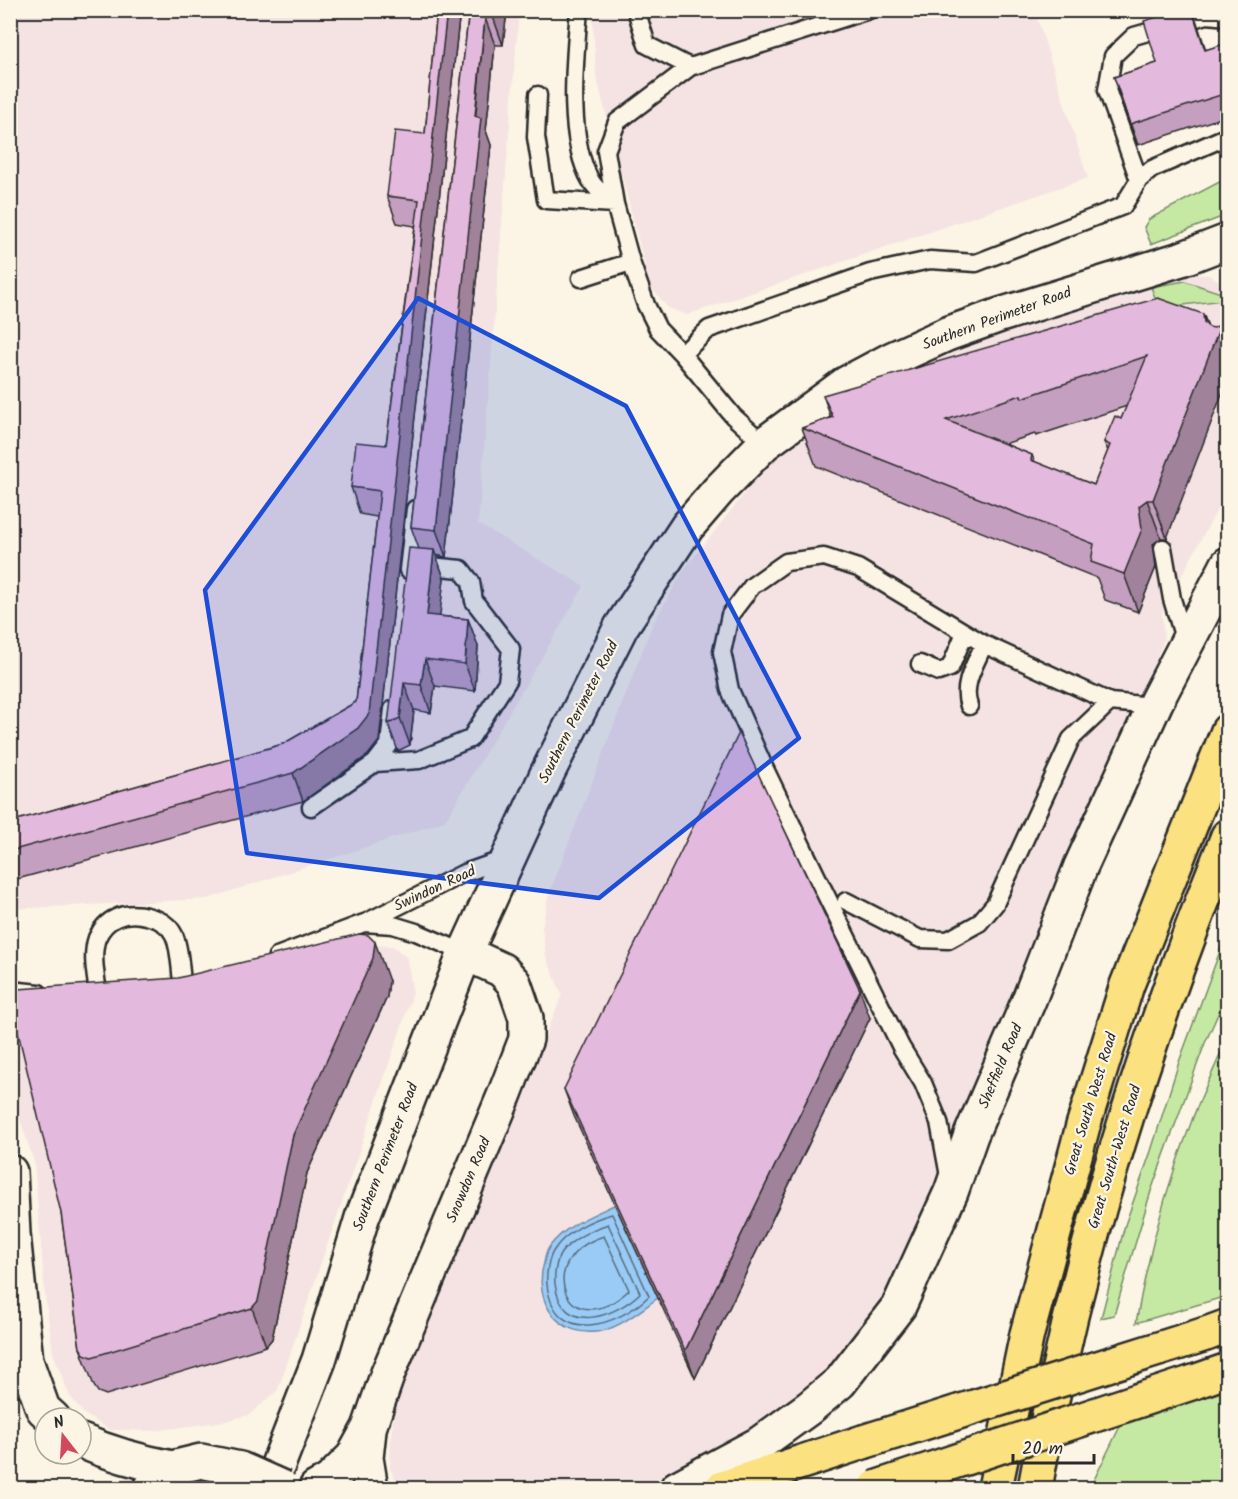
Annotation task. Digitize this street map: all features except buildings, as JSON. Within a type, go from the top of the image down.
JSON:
[{"type":"highway","name":"Great South West Road","points":[[994,1488],[1027,1334],[1083,1126],[1127,985],[1227,732]]},
{"type":"highway","name":"Great South-West Road","points":[[1035,1488],[1066,1337],[1090,1237],[1165,997],[1227,836]]},
{"type":"highway","points":[[1165,997],[1227,892]]},
{"type":"highway","points":[[722,1488],[1217,1330]]},
{"type":"highway","points":[[875,1488],[1227,1370]]},
{"type":"street","name":"Southern Perimeter Road","points":[[269,1488],[319,1360],[362,1218],[465,952],[567,733],[621,627],[687,527],[764,444],[847,383],[892,359],[938,338],[1000,315],[1225,246]]},
{"type":"street","name":"Sheffield Road","points":[[677,1488],[759,1444],[809,1408],[840,1382],[899,1306],[951,1192],[971,1135],[1029,1000],[1081,866],[1156,702],[1227,564]]},
{"type":"street","name":"Snowdon Road","points":[[316,1488],[330,1480],[352,1456],[369,1428],[388,1372],[526,1039],[526,1018],[514,983],[502,970],[465,952]]},
{"type":"street","points":[[10,1173],[13,1234],[26,1361],[42,1406]]},
{"type":"street","name":"Snowdon Road","points":[[369,1428],[366,1458],[370,1488]]},
{"type":"street","points":[[93,1446],[143,1463],[162,1478],[201,1461],[240,1469],[283,1488]]},
{"type":"lane","points":[[579,10],[575,65],[576,125],[584,166],[592,183],[615,204]]},
{"type":"lane","points":[[636,10],[647,45],[690,67]]},
{"type":"lane","points":[[764,444],[733,416],[682,354],[657,329],[631,262],[615,204],[606,152],[617,122],[690,67],[869,10]]},
{"type":"lane","points":[[1139,180],[1107,90],[1113,56],[1134,36],[1207,15],[1227,17]]},
{"type":"lane","points":[[538,95],[536,137],[546,200],[615,204]]},
{"type":"lane","points":[[682,354],[709,329],[870,273],[930,260],[976,263],[1123,206],[1139,180],[1152,169],[1227,136]]},
{"type":"lane","points":[[581,278],[631,262]]},
{"type":"lane","points":[[407,586],[417,493]]},
{"type":"lane","points":[[1163,549],[1172,599],[1185,643]]},
{"type":"lane","points":[[951,1192],[944,1138],[923,1083],[901,1047],[764,767],[730,690],[722,652],[730,615],[752,585],[786,562],[824,557],[858,568],[984,644],[1110,702],[1142,705],[1156,702]]},
{"type":"lane","points":[[375,764],[419,760],[470,739],[507,682],[511,649],[474,601],[471,582],[461,569],[409,563]]},
{"type":"lane","points":[[920,664],[939,672],[950,668],[965,633]]},
{"type":"lane","points":[[969,706],[966,688],[984,644]]},
{"type":"lane","points":[[311,807],[375,764],[389,745],[395,688]]},
{"type":"lane","points":[[846,901],[920,939],[948,940],[979,922],[995,904],[1071,739],[1110,702]]},
{"type":"lane","name":"Swindon Road","points":[[257,964],[364,923],[462,874],[508,858]]},
{"type":"lane","points":[[98,993],[94,953],[97,939],[104,926],[116,917],[130,915],[153,918],[166,925],[174,934],[188,980],[161,984]]},
{"type":"lane","name":"Swindon Road","points":[[364,923],[393,925],[465,952]]},
{"type":"lane","points":[[10,990],[57,994]]},
{"type":"lane","points":[[78,995],[119,990]]},
{"type":"lane","points":[[10,1391],[26,1361]]},
{"type":"highlighted area","points":[[418,298],[626,406],[799,738],[599,898],[247,853],[205,590]]},
{"type":"shaded area","points":[[11,11],[519,11],[478,524],[584,586],[445,821],[207,899],[11,909]]},
{"type":"shaded area","points":[[592,11],[1046,11],[1036,14],[1088,178],[687,315],[668,308],[650,286],[596,75]]},
{"type":"shaded area","points":[[1179,274],[1209,275],[1227,286],[1227,491],[1162,613],[1164,640],[924,1214],[886,1295],[847,1354],[791,1406],[724,1448],[660,1478],[630,1488],[400,1488],[390,1469],[391,1435],[397,1393],[562,995],[546,957],[542,927],[548,897],[652,626],[683,571],[762,471],[804,433],[869,387],[946,350]]},
{"type":"shaded area","points":[[368,945],[393,946],[407,958],[413,993],[278,1390],[249,1415],[226,1421],[154,1431],[110,1430],[93,1420],[93,1406],[78,1406],[69,1395],[53,1353],[45,1296],[34,1162],[11,1092],[10,1020],[188,1008]]},
{"type":"green space","points":[[1227,178],[1227,215],[1151,244],[1144,227],[1149,219]]},
{"type":"green space","points":[[1185,281],[1221,293],[1224,300],[1159,308],[1151,287]]},
{"type":"green space","points":[[1227,932],[1227,994],[1205,1043],[1151,1191],[1114,1315],[1101,1318],[1125,1225],[1179,1062]]},
{"type":"green space","points":[[1227,1038],[1227,1296],[1136,1323],[1146,1272],[1166,1196],[1195,1112]]},
{"type":"green space","points":[[1227,1379],[1227,1488],[1090,1488],[1125,1416]]},
{"type":"water","points":[[616,1204],[658,1298],[609,1329],[587,1332],[574,1330],[562,1324],[546,1304],[541,1277],[546,1254],[556,1239],[571,1226]]}]
